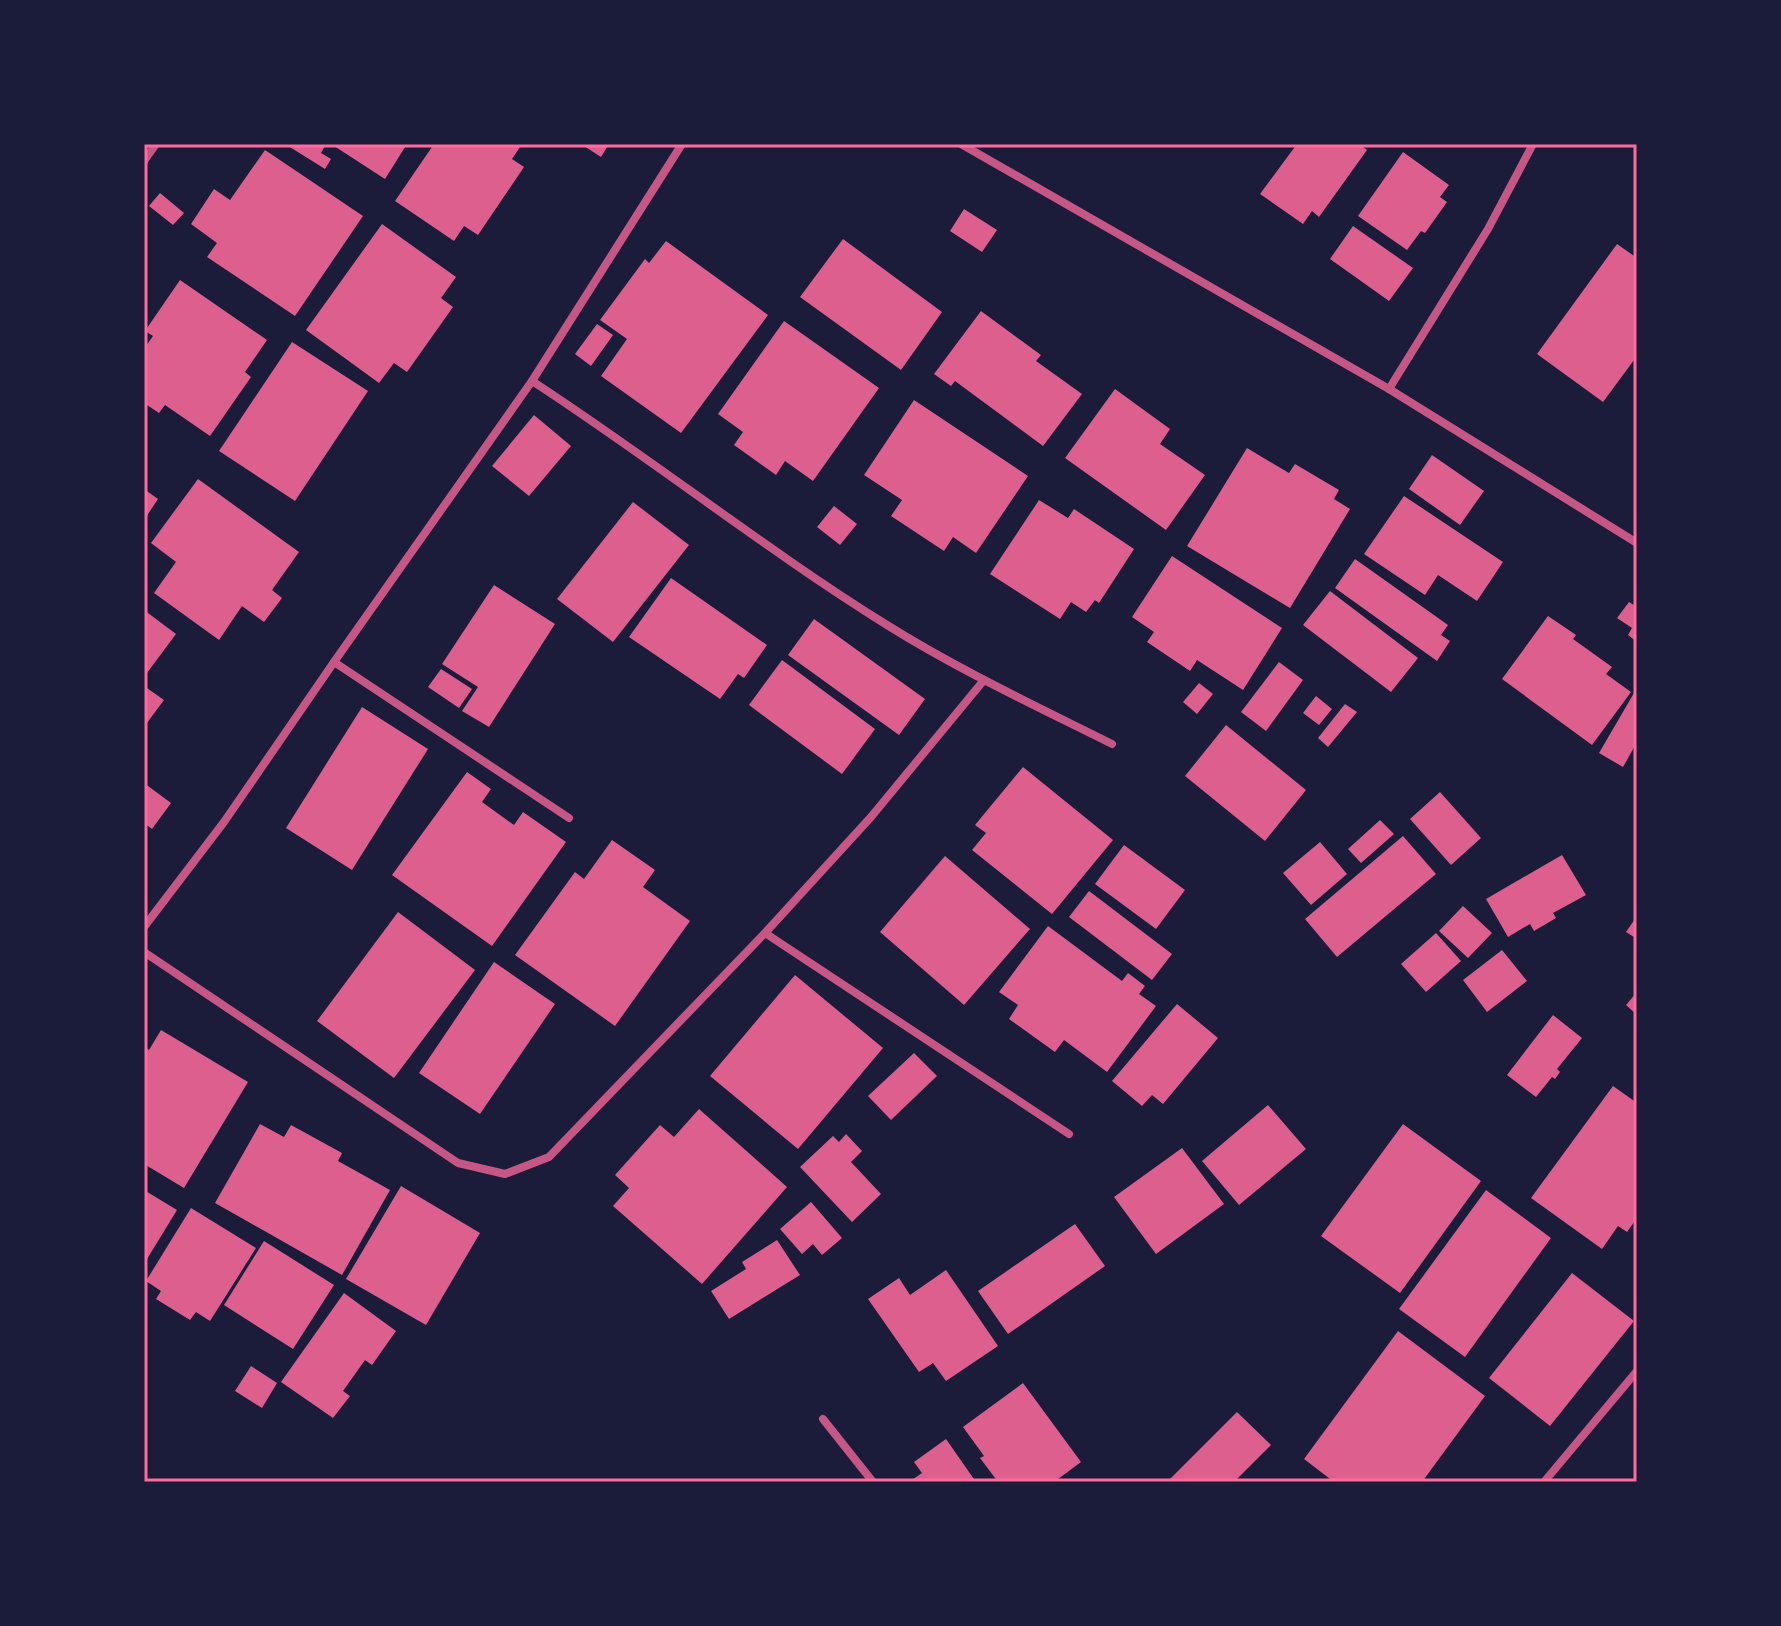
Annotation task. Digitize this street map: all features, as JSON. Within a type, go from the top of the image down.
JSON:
[{"type":"street","points":[[144,161],[156,144]]},
{"type":"street","points":[[144,927],[224,822],[532,381],[682,144]]},
{"type":"street","points":[[961,144],[1389,389],[1637,543]]},
{"type":"street","points":[[1389,389],[1488,229],[1533,144]]},
{"type":"street","points":[[532,381],[888,626],[984,680],[1112,744]]},
{"type":"street","points":[[334,662],[569,818]]},
{"type":"street","points":[[144,952],[458,1163],[505,1174],[549,1157],[765,933],[871,817],[984,680]]},
{"type":"street","points":[[765,933],[1069,1134]]},
{"type":"street","points":[[1544,1482],[1637,1371]]},
{"type":"street","points":[[823,1419],[873,1482]]},
{"type":"building","points":[[285,144],[326,144],[321,153],[331,159],[325,169]]},
{"type":"building","points":[[331,144],[407,144],[385,179]]},
{"type":"building","points":[[434,144],[522,144],[512,159],[524,167],[478,235],[464,226],[454,241],[395,201]]},
{"type":"building","points":[[581,144],[609,144],[601,157]]},
{"type":"building","points":[[1297,144],[1359,144],[1367,150],[1319,217],[1312,211],[1303,224],[1260,194]]},
{"type":"building","points":[[265,150],[363,216],[295,316],[207,257],[217,243],[191,224],[214,189],[230,200]]},
{"type":"building","points":[[1403,152],[1449,185],[1440,197],[1447,202],[1425,233],[1421,231],[1407,250],[1358,216]]},
{"type":"building","points":[[160,193],[184,213],[173,225],[149,206]]},
{"type":"building","points":[[964,209],[997,230],[982,252],[950,231]]},
{"type":"building","points":[[382,224],[456,277],[441,298],[453,307],[407,372],[394,363],[379,383],[306,330]]},
{"type":"building","points":[[1353,226],[1413,268],[1389,301],[1330,259]]},
{"type":"building","points":[[843,239],[942,312],[901,370],[800,297]]},
{"type":"building","points":[[666,241],[768,315],[681,433],[601,376],[627,339],[600,320],[645,259],[649,263]]},
{"type":"building","points":[[1617,244],[1637,258],[1637,356],[1603,402],[1537,354]]},
{"type":"building","points":[[180,280],[267,340],[245,372],[251,377],[210,436],[165,405],[159,413],[144,403],[144,349],[153,336],[145,331]]},
{"type":"building","points":[[981,311],[1041,355],[1036,361],[1082,394],[1043,446],[955,381],[951,386],[934,374]]},
{"type":"building","points":[[784,321],[879,388],[813,481],[785,461],[776,475],[734,445],[743,432],[718,414]]},
{"type":"building","points":[[597,324],[613,335],[591,366],[575,354]]},
{"type":"building","points":[[292,342],[368,391],[295,501],[219,451]]},
{"type":"building","points":[[1115,389],[1170,429],[1160,444],[1205,475],[1166,530],[1065,458]]},
{"type":"building","points":[[914,400],[1028,476],[976,553],[953,537],[944,551],[891,516],[902,500],[864,475]]},
{"type":"building","points":[[534,415],[571,446],[529,496],[492,466]]},
{"type":"building","points":[[1247,448],[1289,473],[1295,464],[1339,490],[1334,499],[1350,509],[1290,608],[1187,546]]},
{"type":"building","points":[[1432,455],[1484,491],[1460,525],[1409,489]]},
{"type":"building","points":[[198,479],[299,552],[272,590],[282,598],[264,622],[242,606],[219,640],[154,593],[176,562],[151,543]]},
{"type":"building","points":[[144,489],[158,499],[144,520]]},
{"type":"building","points":[[1404,496],[1503,562],[1477,601],[1438,575],[1425,595],[1364,554]]},
{"type":"building","points":[[1039,500],[1068,518],[1074,509],[1134,549],[1099,603],[1095,600],[1086,612],[1071,602],[1060,619],[990,574]]},
{"type":"building","points":[[633,502],[689,545],[613,642],[557,599]]},
{"type":"building","points":[[834,506],[857,524],[840,545],[817,527]]},
{"type":"building","points":[[1172,556],[1282,628],[1243,690],[1197,660],[1190,671],[1147,642],[1154,632],[1132,617]]},
{"type":"building","points":[[1355,559],[1448,625],[1441,635],[1450,641],[1437,661],[1335,588]]},
{"type":"building","points":[[671,578],[767,645],[744,678],[738,674],[720,699],[629,637]]},
{"type":"building","points":[[494,585],[555,624],[489,727],[462,711],[478,687],[442,664]]},
{"type":"building","points":[[1330,591],[1418,658],[1391,692],[1303,625]]},
{"type":"building","points":[[1629,602],[1637,607],[1637,642],[1628,635],[1632,628],[1617,618]]},
{"type":"building","points":[[144,610],[176,634],[144,677]]},
{"type":"building","points":[[1548,616],[1576,635],[1573,639],[1612,667],[1606,674],[1631,692],[1592,745],[1502,679]]},
{"type":"building","points":[[814,619],[925,699],[899,735],[788,655]]},
{"type":"building","points":[[782,660],[875,729],[842,774],[749,705]]},
{"type":"building","points":[[1279,662],[1303,680],[1266,731],[1241,712]]},
{"type":"building","points":[[441,669],[472,689],[459,708],[428,687]]},
{"type":"building","points":[[1199,683],[1213,694],[1197,714],[1183,702]]},
{"type":"building","points":[[144,686],[164,700],[144,727]]},
{"type":"building","points":[[1634,693],[1637,695],[1637,742],[1623,767],[1599,753]]},
{"type":"building","points":[[1316,696],[1332,709],[1319,725],[1303,713]]},
{"type":"building","points":[[1345,704],[1357,712],[1328,747],[1318,738]]},
{"type":"building","points":[[362,707],[428,749],[352,870],[286,828]]},
{"type":"building","points":[[1226,725],[1306,790],[1265,841],[1185,776]]},
{"type":"building","points":[[1023,767],[1113,840],[1052,914],[972,850],[986,833],[975,825]]},
{"type":"building","points":[[467,772],[491,789],[482,802],[514,825],[523,812],[566,842],[492,946],[392,875]]},
{"type":"building","points":[[144,783],[171,803],[152,829],[144,823]]},
{"type":"building","points":[[1440,792],[1481,838],[1451,865],[1410,819]]},
{"type":"building","points":[[1380,820],[1394,834],[1361,863],[1348,849]]},
{"type":"building","points":[[1403,836],[1436,874],[1337,957],[1305,919]]},
{"type":"building","points":[[612,840],[655,870],[643,887],[690,921],[615,1026],[515,955],[575,872],[584,879]]},
{"type":"building","points":[[1320,842],[1347,874],[1311,905],[1283,873]]},
{"type":"building","points":[[1124,845],[1185,890],[1156,929],[1095,884]]},
{"type":"building","points":[[1562,855],[1586,895],[1553,913],[1556,918],[1534,931],[1530,924],[1508,937],[1486,899]]},
{"type":"building","points":[[945,856],[1030,929],[964,1005],[880,932]]},
{"type":"building","points":[[1089,891],[1172,954],[1152,980],[1069,917]]},
{"type":"building","points":[[1463,906],[1492,933],[1468,958],[1439,931]]},
{"type":"building","points":[[398,912],[475,970],[394,1078],[317,1021]]},
{"type":"building","points":[[1637,916],[1637,939],[1626,932]]},
{"type":"building","points":[[1048,926],[1122,981],[1128,973],[1145,986],[1139,994],[1156,1006],[1107,1072],[1064,1040],[1055,1052],[1009,1019],[1018,1005],[999,992]]},
{"type":"building","points":[[1436,933],[1461,961],[1426,992],[1401,964]]},
{"type":"building","points":[[1502,950],[1527,981],[1487,1012],[1463,980]]},
{"type":"building","points":[[494,962],[555,1004],[480,1114],[419,1073]]},
{"type":"building","points":[[795,975],[883,1048],[798,1149],[710,1076]]},
{"type":"building","points":[[1637,992],[1637,1015],[1626,1005]]},
{"type":"building","points":[[1177,1004],[1218,1038],[1163,1104],[1152,1095],[1142,1106],[1112,1081]]},
{"type":"building","points":[[1553,1015],[1582,1038],[1557,1069],[1560,1072],[1555,1079],[1552,1077],[1536,1097],[1507,1075]]},
{"type":"building","points":[[161,1030],[248,1082],[184,1188],[144,1164],[144,1047],[149,1050]]},
{"type":"building","points":[[914,1053],[937,1076],[891,1120],[868,1096]]},
{"type":"building","points":[[1613,1086],[1637,1103],[1637,1218],[1627,1232],[1618,1226],[1602,1249],[1531,1198]]},
{"type":"building","points":[[1268,1105],[1306,1149],[1239,1205],[1202,1161]]},
{"type":"building","points":[[699,1109],[787,1187],[702,1284],[613,1206],[629,1188],[615,1175],[660,1125],[674,1137]]},
{"type":"building","points":[[260,1124],[284,1137],[291,1125],[342,1153],[338,1161],[390,1190],[342,1275],[215,1203]]},
{"type":"building","points":[[1403,1124],[1481,1181],[1400,1293],[1321,1236]]},
{"type":"building","points":[[846,1134],[862,1151],[851,1162],[881,1194],[852,1222],[800,1167],[833,1136],[839,1142]]},
{"type":"building","points":[[1182,1148],[1224,1204],[1156,1254],[1114,1197]]},
{"type":"building","points":[[401,1186],[480,1233],[426,1325],[346,1279]]},
{"type":"building","points":[[144,1190],[177,1210],[144,1264]]},
{"type":"building","points":[[1486,1190],[1551,1238],[1465,1357],[1399,1309]]},
{"type":"building","points":[[811,1202],[842,1238],[822,1255],[813,1244],[802,1254],[780,1229]]},
{"type":"building","points":[[191,1208],[256,1248],[210,1321],[196,1312],[190,1320],[156,1299],[161,1291],[146,1281]]},
{"type":"building","points":[[1075,1224],[1105,1266],[1008,1334],[978,1291]]},
{"type":"building","points":[[777,1240],[800,1275],[729,1319],[711,1291],[746,1269],[742,1262]]},
{"type":"building","points":[[264,1241],[334,1285],[293,1349],[224,1305]]},
{"type":"building","points":[[946,1270],[998,1346],[946,1381],[933,1363],[919,1372],[868,1299],[899,1278],[910,1295]]},
{"type":"building","points":[[1572,1273],[1634,1321],[1550,1426],[1489,1378]]},
{"type":"building","points":[[344,1293],[396,1331],[372,1365],[365,1360],[343,1391],[350,1396],[333,1418],[281,1382]]},
{"type":"building","points":[[1398,1331],[1485,1396],[1422,1482],[1334,1482],[1304,1459]]},
{"type":"building","points":[[251,1366],[277,1383],[262,1408],[235,1391]]},
{"type":"building","points":[[1023,1383],[1081,1462],[1054,1482],[998,1482],[963,1427]]},
{"type":"building","points":[[1237,1412],[1271,1445],[1234,1482],[1167,1482]]},
{"type":"building","points":[[946,1439],[976,1482],[909,1482],[922,1473],[914,1462]]}]
